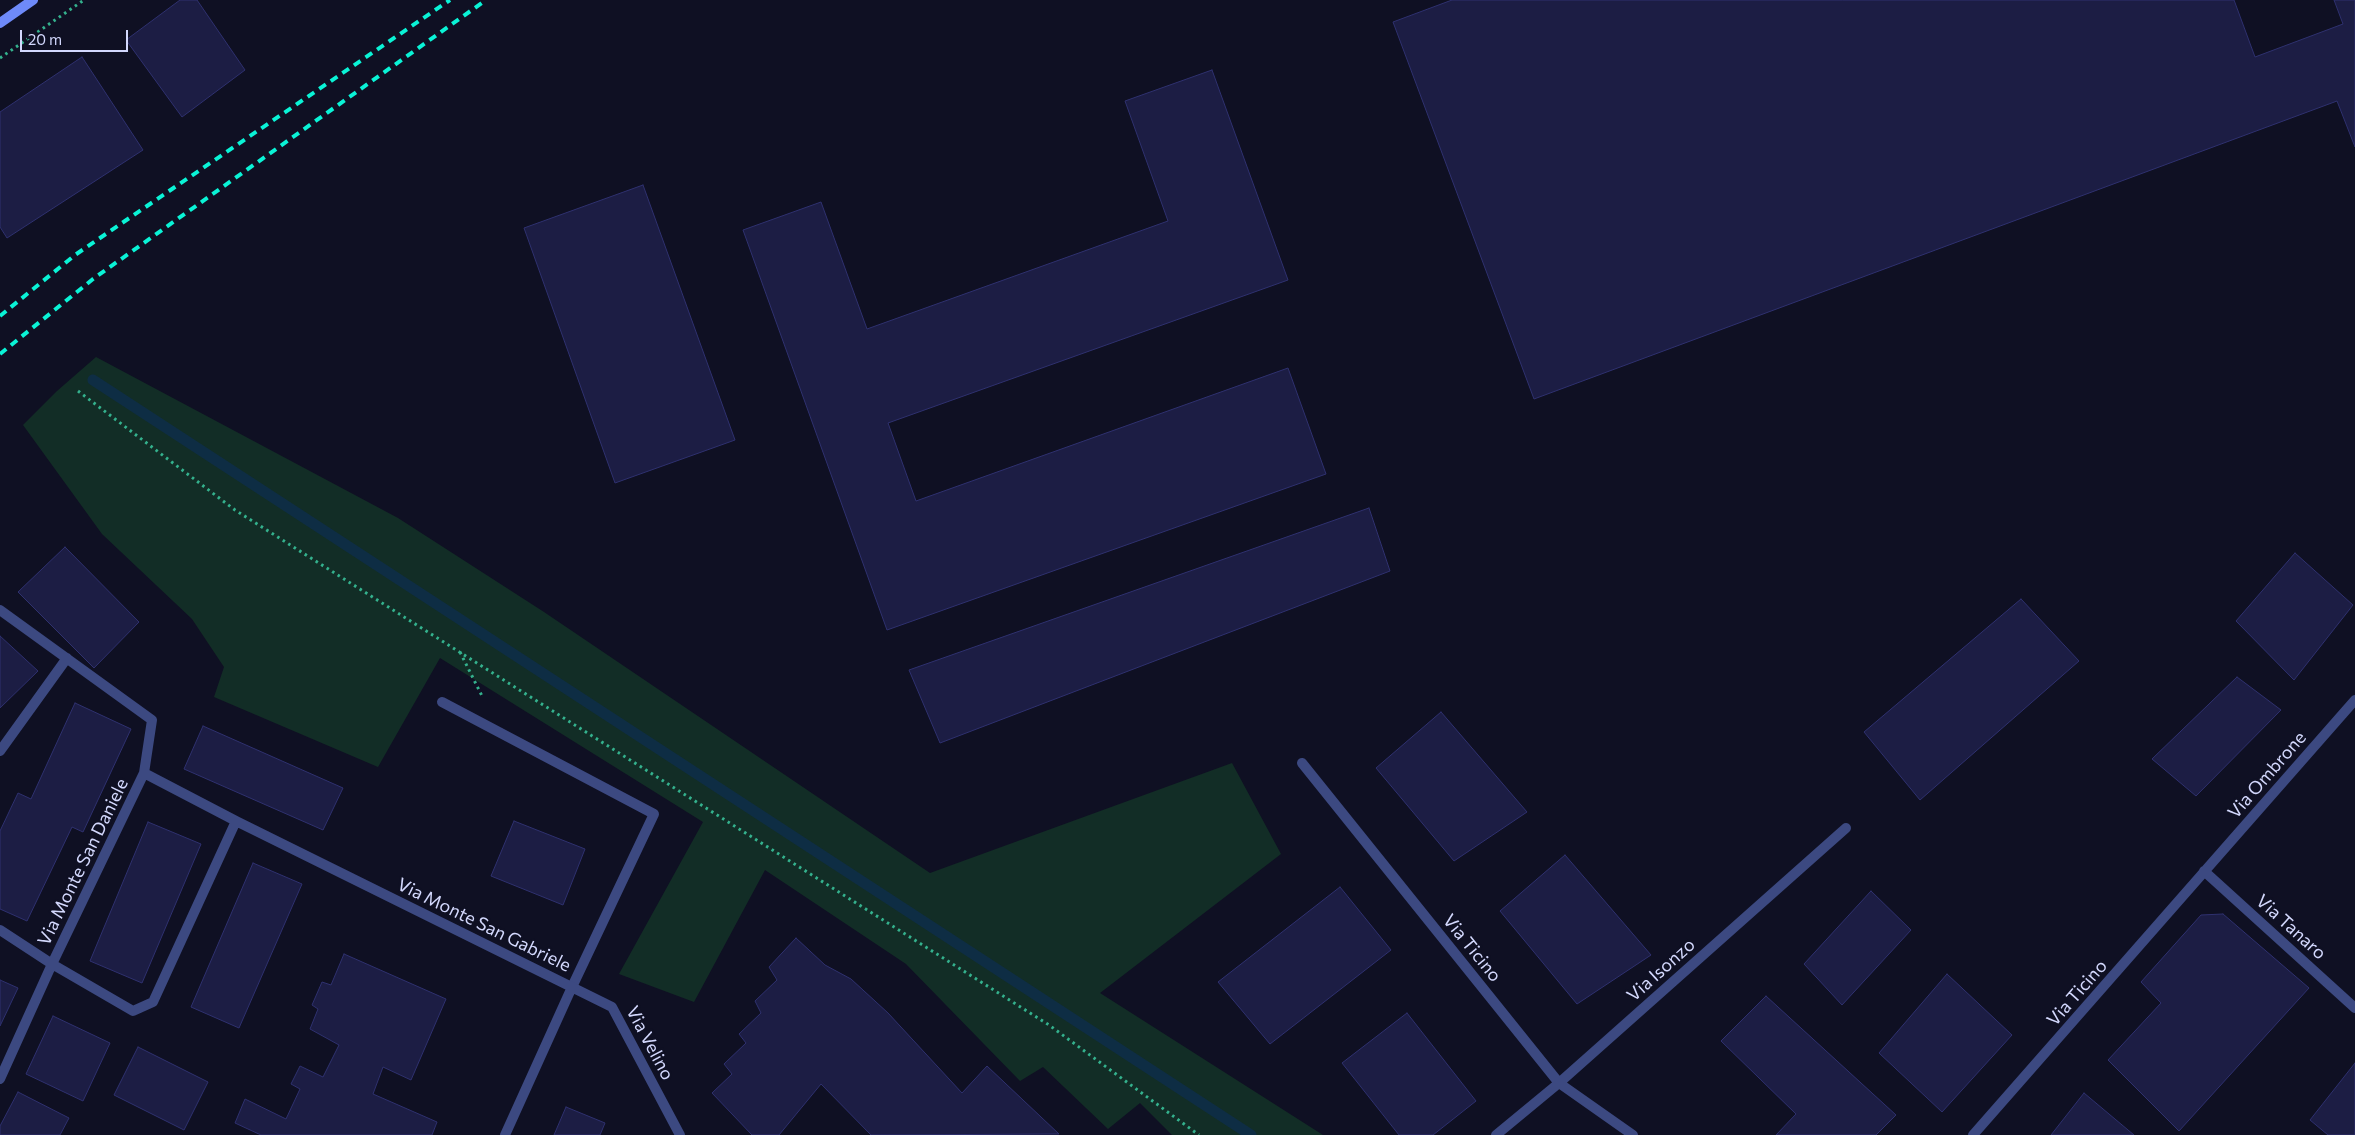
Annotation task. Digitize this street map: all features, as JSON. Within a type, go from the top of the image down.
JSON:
[{"type":"main road","points":[[0,23],[33,0]]},
{"type":"street","points":[[0,610],[152,720],[144,773]]},
{"type":"street","points":[[0,752],[67,658]]},
{"type":"street","name":"Via Ombrone","points":[[2204,872],[2355,700]]},
{"type":"street","points":[[442,702],[654,814],[572,987]]},
{"type":"street","name":"Via Ticino","points":[[1302,763],[1559,1083],[1633,1135]]},
{"type":"street","name":"Via Monte San Daniele","points":[[0,1079],[52,964],[144,773],[236,821],[153,1002],[133,1011],[52,964]]},
{"type":"street","name":"Via Monte San Gabriele","points":[[236,821],[572,987],[505,1135]]},
{"type":"street","name":"Via Isonzo","points":[[1496,1135],[1559,1083],[1846,828]]},
{"type":"street","name":"Via Tanaro","points":[[2204,872],[2355,1008]]},
{"type":"street","name":"Via Ticino","points":[[1973,1135],[2204,872]]},
{"type":"street","points":[[0,930],[52,964]]},
{"type":"street","name":"Via Velino","points":[[572,987],[612,1007],[680,1135]]},
{"type":"path","points":[[0,58],[84,0]]},
{"type":"path","points":[[78,391],[236,510],[1049,1025],[1199,1135]]},
{"type":"path","points":[[460,651],[484,699],[474,718]]},
{"type":"green space","points":[[96,357],[398,518],[544,612],[930,873],[1232,763],[1281,854],[1100,993],[1323,1135],[1172,1135],[1140,1103],[1108,1129],[1043,1067],[1020,1081],[906,964],[765,870],[694,1002],[619,974],[703,822],[440,658],[378,767],[214,697],[224,667],[192,619],[102,534],[23,425],[57,391]]},
{"type":"building","points":[[180,0],[197,0],[245,70],[182,117],[126,40]]},
{"type":"building","points":[[1452,0],[2234,0],[2255,57],[2343,24],[2334,0],[2355,0],[2355,147],[2337,101],[1534,399],[1393,22]]},
{"type":"building","points":[[82,57],[143,150],[7,238],[0,227],[0,112]]},
{"type":"building","points":[[1212,70],[1288,280],[888,423],[916,501],[1288,368],[1326,474],[887,630],[743,230],[821,202],[867,329],[1168,221],[1125,101]]},
{"type":"building","points":[[643,185],[735,440],[615,483],[524,228]]},
{"type":"building","points":[[1369,508],[1390,571],[940,743],[909,670]]},
{"type":"building","points":[[65,547],[139,622],[94,668],[18,592]]},
{"type":"building","points":[[2295,553],[2353,605],[2294,680],[2236,621]]},
{"type":"building","points":[[2021,599],[2079,661],[1920,800],[1864,732]]},
{"type":"building","points":[[0,636],[38,671],[0,708]]},
{"type":"building","points":[[2237,677],[2281,710],[2196,796],[2152,759]]},
{"type":"building","points":[[75,703],[131,729],[83,832],[72,827],[27,921],[0,909],[0,831],[18,793],[31,799]]},
{"type":"building","points":[[1441,712],[1527,812],[1454,861],[1376,768]]},
{"type":"building","points":[[203,726],[343,788],[323,830],[184,769]]},
{"type":"building","points":[[514,821],[585,849],[563,905],[491,876]]},
{"type":"building","points":[[148,822],[201,844],[142,983],[90,961]]},
{"type":"building","points":[[1565,855],[1651,955],[1577,1004],[1500,911]]},
{"type":"building","points":[[253,863],[302,884],[239,1028],[191,1007]]},
{"type":"building","points":[[1340,887],[1391,950],[1270,1044],[1218,982]]},
{"type":"building","points":[[1871,891],[1911,930],[1842,1005],[1804,964]]},
{"type":"building","points":[[2223,914],[2309,988],[2179,1131],[2108,1060],[2161,1003],[2141,982],[2201,915]]},
{"type":"building","points":[[796,938],[825,965],[851,979],[888,1013],[962,1093],[987,1066],[1059,1134],[871,1135],[821,1084],[779,1135],[752,1135],[712,1093],[732,1074],[724,1064],[746,1043],[739,1034],[761,1013],[755,1001],[777,980],[769,967]]},
{"type":"building","points":[[344,954],[446,999],[411,1080],[383,1067],[373,1094],[437,1122],[432,1135],[261,1135],[235,1123],[245,1099],[286,1119],[300,1089],[291,1084],[300,1066],[323,1077],[339,1045],[310,1029],[318,1009],[312,1005],[322,982],[331,985]]},
{"type":"building","points":[[1947,974],[2012,1035],[1942,1112],[1879,1053]]},
{"type":"building","points":[[0,980],[18,988],[0,1026]]},
{"type":"building","points":[[1766,996],[1896,1115],[1876,1135],[1776,1135],[1796,1114],[1721,1041]]},
{"type":"building","points":[[1407,1013],[1476,1101],[1433,1135],[1399,1135],[1342,1063]]},
{"type":"building","points":[[53,1016],[110,1043],[83,1101],[26,1074]]},
{"type":"building","points":[[138,1047],[208,1082],[184,1130],[114,1095]]},
{"type":"building","points":[[2355,1063],[2355,1135],[2328,1135],[2310,1120]]},
{"type":"building","points":[[18,1092],[69,1118],[60,1135],[0,1135],[0,1126]]},
{"type":"building","points":[[2084,1093],[2134,1135],[2051,1135]]},
{"type":"building","points":[[566,1107],[605,1123],[600,1135],[554,1135]]},
{"type":"waterway","points":[[93,380],[1251,1135]]},
{"type":"railway","points":[[0,316],[75,255],[450,0]]},
{"type":"railway","points":[[0,354],[93,279],[486,0]]}]
